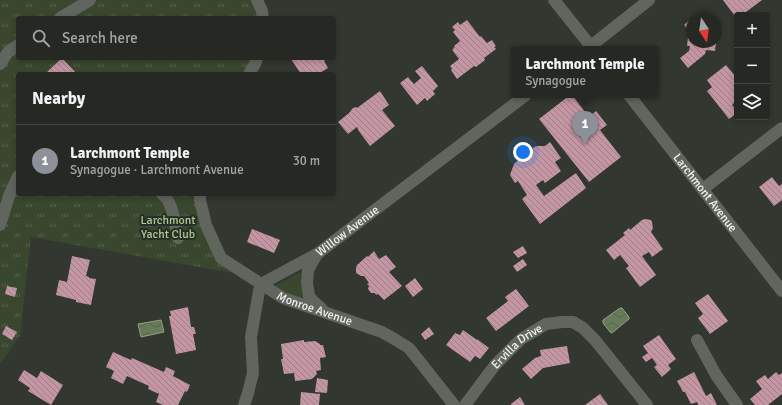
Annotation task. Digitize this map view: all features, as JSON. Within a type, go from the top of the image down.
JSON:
[{"type":"street","points":[[63,16],[90,0]]},
{"type":"street","points":[[257,0],[263,16]]},
{"type":"street","points":[[554,0],[588,46]]},
{"type":"street","points":[[592,46],[649,0]]},
{"type":"street","points":[[0,64],[8,52],[16,47]]},
{"type":"street","points":[[250,72],[256,60]]},
{"type":"street","name":"Willow Avenue","points":[[261,284],[317,254],[522,98]]},
{"type":"street","name":"Larchmont Avenue","points":[[631,98],[782,291]]},
{"type":"street","points":[[703,189],[782,128]]},
{"type":"street","points":[[0,226],[9,196],[16,180]]},
{"type":"street","points":[[166,196],[170,204],[178,238]]},
{"type":"street","name":"Monroe Avenue","points":[[200,196],[206,225],[221,258],[283,298],[382,332],[409,348],[454,405]]},
{"type":"street","points":[[317,254],[308,270],[307,283],[309,296],[328,313]]},
{"type":"street","points":[[244,405],[253,373],[251,337],[258,291],[261,284]]},
{"type":"street","name":"Ervilla Drive","points":[[465,405],[495,365],[521,339],[546,324],[573,322],[583,328],[595,340],[647,405]]},
{"type":"street","points":[[697,340],[716,375],[737,405]]},
{"type":"green space","name":"Larchmont Yacht Club","points":[[0,0],[255,0],[260,16],[16,16],[16,60],[253,60],[248,72],[16,72],[16,196],[199,196],[219,258],[244,275],[31,237],[20,336],[0,364]]},
{"type":"green space","points":[[303,271],[310,301],[288,295],[272,287]]},
{"type":"water","points":[[622,308],[629,319],[612,333],[603,323],[603,320]]},
{"type":"water","points":[[161,320],[164,332],[141,337],[138,324]]},
{"type":"building","points":[[723,0],[762,0],[746,12],[734,12],[734,15]]},
{"type":"building","points":[[467,20],[480,37],[481,36],[487,43],[492,40],[496,46],[494,47],[496,49],[484,58],[485,60],[476,67],[474,66],[457,79],[450,66],[459,59],[452,50],[460,41],[453,32],[455,30],[452,27],[458,22],[460,25]]},
{"type":"building","points":[[690,48],[715,48],[715,51],[706,50],[705,54],[688,68],[680,58],[689,51]]},
{"type":"building","points":[[60,60],[64,60],[75,72],[47,72]]},
{"type":"building","points":[[292,60],[326,60],[324,61],[328,68],[321,72],[300,72]]},
{"type":"building","points":[[726,65],[734,74],[734,103],[732,105],[734,107],[734,115],[729,119],[707,91],[712,87],[707,80]]},
{"type":"building","points":[[422,66],[438,86],[433,91],[435,94],[427,101],[425,98],[417,105],[400,83],[408,77],[414,84],[421,78],[415,71]]},
{"type":"building","points":[[380,91],[389,105],[382,110],[395,126],[370,146],[357,127],[348,134],[338,122],[353,108],[357,108]]},
{"type":"building","points":[[566,98],[574,98],[589,117],[596,111],[607,125],[600,130],[621,157],[589,182],[539,119]]},
{"type":"building","points":[[521,142],[529,151],[536,146],[545,146],[550,142],[561,158],[555,162],[561,171],[545,183],[543,180],[536,185],[544,196],[576,173],[586,188],[540,224],[522,199],[527,195],[518,181],[515,183],[510,175],[514,164],[520,158],[513,148]]},
{"type":"building","points":[[772,177],[779,186],[782,184],[782,200],[774,206],[759,187]]},
{"type":"building","points":[[645,219],[651,220],[653,228],[651,232],[663,249],[652,257],[649,252],[642,256],[656,275],[640,287],[626,268],[629,266],[620,255],[614,260],[606,250],[625,235],[623,233],[629,228],[630,230]]},
{"type":"building","points":[[252,229],[280,240],[274,253],[247,242]]},
{"type":"building","points":[[523,246],[527,253],[518,258],[513,252]]},
{"type":"building","points":[[374,251],[379,259],[386,255],[396,267],[389,272],[402,286],[384,300],[378,294],[376,295],[375,293],[371,293],[367,284],[369,283],[364,276],[356,273],[357,265]]},
{"type":"building","points":[[72,256],[90,260],[86,276],[96,279],[91,305],[76,302],[76,300],[56,295],[59,280],[67,282]]},
{"type":"building","points":[[523,259],[527,265],[517,272],[513,266]]},
{"type":"building","points":[[415,278],[423,289],[413,297],[405,286]]},
{"type":"building","points":[[7,286],[17,288],[15,297],[5,294]]},
{"type":"building","points":[[516,289],[529,306],[496,331],[486,318],[508,301],[505,297]]},
{"type":"building","points":[[708,294],[728,321],[710,334],[698,318],[703,314],[695,303]]},
{"type":"building","points":[[188,307],[191,327],[194,327],[196,334],[193,334],[196,350],[176,354],[169,316],[171,316],[170,311]]},
{"type":"building","points":[[6,326],[17,332],[12,340],[2,334]]},
{"type":"building","points":[[429,327],[434,334],[425,340],[421,334]]},
{"type":"building","points":[[463,330],[489,348],[480,359],[475,356],[470,362],[446,345],[455,333],[460,335]]},
{"type":"building","points":[[659,335],[676,359],[668,365],[671,369],[662,377],[654,367],[657,365],[652,358],[646,362],[642,357],[648,353],[643,346]]},
{"type":"building","points":[[304,340],[304,342],[315,341],[320,345],[323,345],[326,357],[320,358],[321,370],[316,371],[317,374],[312,379],[295,381],[294,373],[284,374],[281,359],[283,359],[281,344]]},
{"type":"building","points":[[567,346],[570,363],[543,368],[531,379],[522,369],[535,358],[541,356],[540,350]]},
{"type":"building","points":[[113,352],[131,360],[132,358],[164,372],[166,367],[175,371],[173,376],[190,385],[187,392],[185,391],[178,405],[163,405],[156,402],[159,394],[148,389],[149,386],[127,376],[123,384],[111,378],[114,371],[106,367]]},
{"type":"building","points":[[24,370],[37,378],[41,371],[63,385],[51,405],[28,391],[30,388],[18,380]]},
{"type":"building","points":[[694,372],[706,396],[711,393],[717,405],[698,405],[697,402],[691,404],[677,381]]},
{"type":"building","points":[[776,372],[779,375],[782,373],[782,394],[768,405],[755,405],[750,399],[762,389],[756,381],[765,375],[768,379]]},
{"type":"building","points":[[317,378],[328,380],[327,393],[315,392]]},
{"type":"building","points":[[301,392],[320,394],[319,405],[300,405]]},
{"type":"building","points":[[600,394],[608,405],[585,405]]},
{"type":"building","points":[[520,397],[525,405],[511,405],[511,404]]},
{"type":"place","name":"Larchmont Temple","points":[[585,144]]}]
